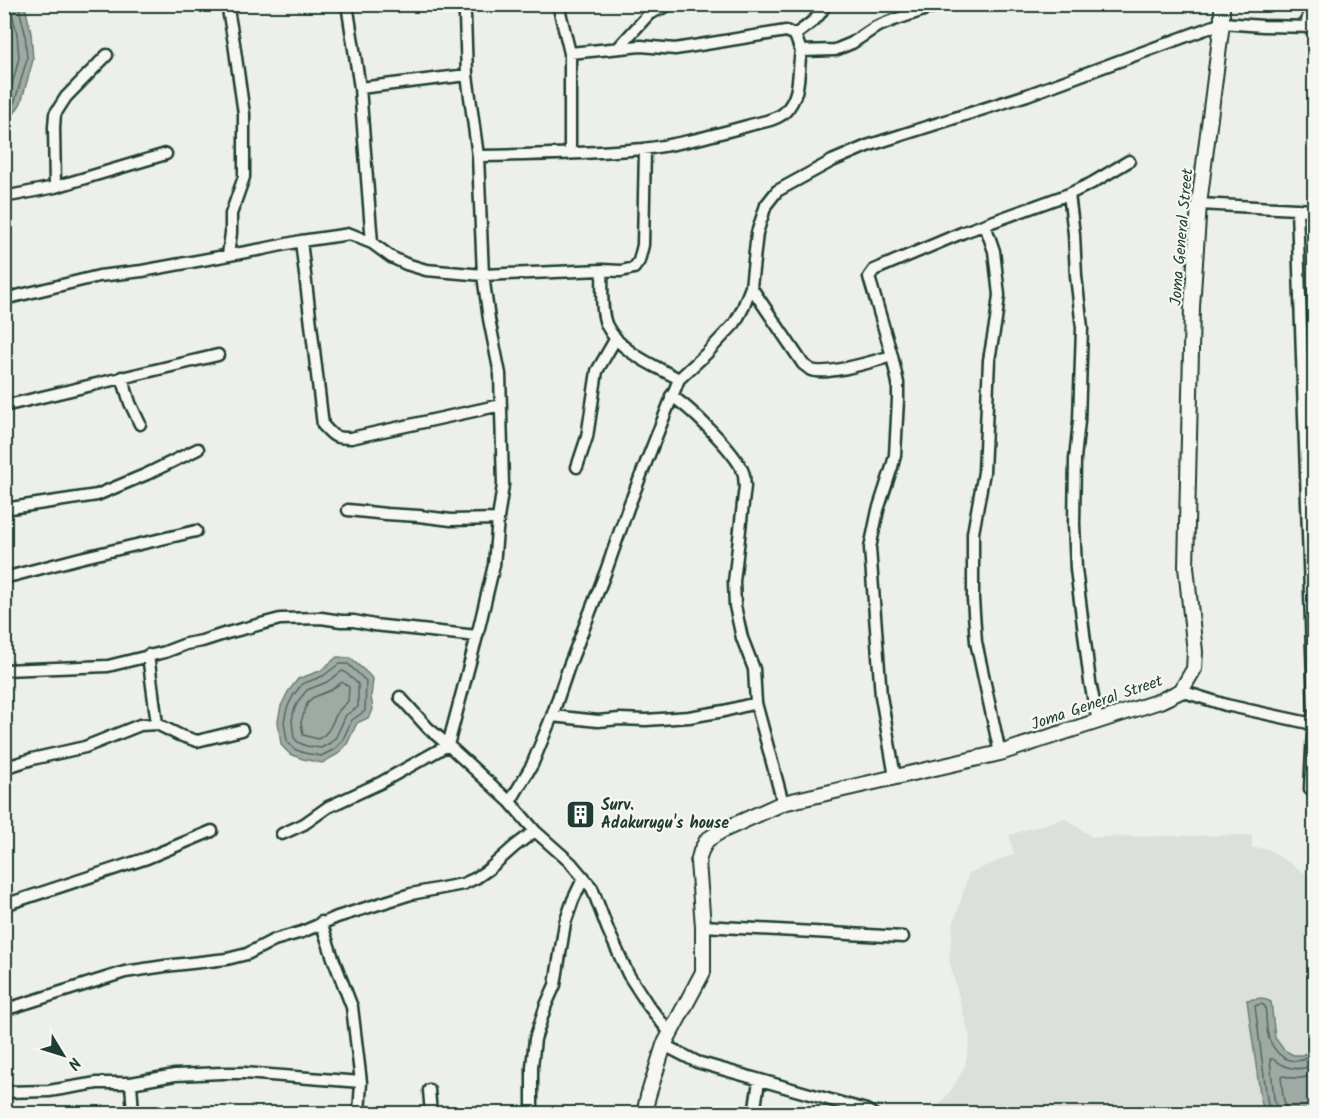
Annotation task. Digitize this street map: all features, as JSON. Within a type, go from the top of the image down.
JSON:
[{"type":"street","points":[[227,4],[244,114],[244,177],[231,214],[228,255]]},
{"type":"street","points":[[347,4],[360,88],[372,243]]},
{"type":"street","points":[[282,834],[304,824],[328,807],[380,783],[448,745],[494,565],[503,485],[500,374],[483,274],[477,156],[467,75],[465,16],[461,4]]},
{"type":"street","points":[[558,4],[570,53],[570,153]]},
{"type":"street","points":[[619,47],[649,14],[671,4]]},
{"type":"street","points":[[795,35],[823,10],[825,4]]},
{"type":"street","points":[[801,51],[835,50],[884,24],[942,4]]},
{"type":"street","name":"Joma General Street","points":[[644,1113],[667,1039],[703,972],[703,926],[698,862],[701,851],[708,840],[721,831],[783,803],[1000,753],[1160,701],[1181,691],[1194,669],[1195,652],[1186,567],[1192,307],[1199,204],[1222,23],[1222,4]]},
{"type":"street","points":[[510,802],[532,765],[552,716],[628,508],[679,379],[735,323],[742,310],[751,287],[757,233],[766,205],[777,191],[832,161],[867,146],[1027,95],[1222,23],[1310,26],[1311,4]]},
{"type":"street","points":[[477,156],[645,149],[707,137],[776,118],[787,109],[799,87],[801,51],[795,35],[786,31],[675,49],[640,46],[570,53]]},
{"type":"street","points":[[55,187],[55,114],[66,97],[107,55]]},
{"type":"street","points":[[360,88],[467,75]]},
{"type":"street","points":[[4,299],[99,276],[142,271],[350,234],[372,243],[391,257],[426,270],[483,274],[621,271],[634,268],[639,261],[643,245],[645,149]]},
{"type":"street","points":[[4,197],[55,187],[166,154]]},
{"type":"street","points":[[895,777],[881,696],[870,548],[878,510],[895,454],[898,383],[869,277],[874,270],[964,232],[1069,194],[1129,161]]},
{"type":"street","points":[[1069,194],[1082,328],[1079,422],[1075,459],[1076,569],[1090,682],[1098,722]]},
{"type":"street","points":[[1199,204],[1314,210]]},
{"type":"street","points":[[1297,209],[1314,710],[1310,789],[1314,790]]},
{"type":"street","points":[[985,225],[994,251],[999,295],[989,360],[984,472],[973,533],[973,599],[976,642],[1000,753]]},
{"type":"street","points":[[301,241],[323,425],[330,433],[337,438],[351,438],[501,405]]},
{"type":"street","points":[[602,270],[607,326],[632,353],[679,379]]},
{"type":"street","points":[[751,287],[803,364],[811,370],[840,369],[892,356]]},
{"type":"street","points":[[578,467],[587,437],[597,371],[616,338]]},
{"type":"street","points":[[4,406],[218,355]]},
{"type":"street","points":[[122,377],[130,403],[141,424]]},
{"type":"street","points":[[671,396],[702,421],[729,450],[743,472],[745,486],[734,582],[735,606],[742,638],[754,669],[756,703],[783,803]]},
{"type":"street","points":[[4,509],[97,495],[198,449]]},
{"type":"street","points":[[348,510],[451,520],[498,519]]},
{"type":"street","points":[[4,578],[196,531]]},
{"type":"street","points":[[4,670],[108,666],[280,619],[321,618],[477,636]]},
{"type":"street","points":[[148,655],[157,724]]},
{"type":"street","points":[[1181,691],[1226,705],[1313,724]]},
{"type":"street","points":[[400,697],[428,728],[510,802],[535,831],[584,877],[592,888],[628,974],[667,1039],[697,1062],[873,1113]]},
{"type":"street","points":[[552,716],[598,721],[645,720],[690,717],[756,703]]},
{"type":"street","points":[[4,768],[85,747],[140,724],[157,724],[197,741],[242,730]]},
{"type":"street","points":[[4,905],[147,858],[212,831]]},
{"type":"street","points":[[4,1010],[125,972],[237,957],[274,940],[302,932],[321,922],[411,894],[463,884],[489,869],[514,846],[535,831]]},
{"type":"street","points":[[532,1113],[531,1067],[535,1039],[555,985],[565,923],[584,877]]},
{"type":"street","points":[[321,922],[352,1007],[361,1082],[358,1113]]},
{"type":"street","points":[[703,926],[903,937]]},
{"type":"street","points":[[4,1092],[49,1091],[97,1083],[131,1083],[175,1075],[222,1073],[361,1082]]},
{"type":"street","points":[[754,1113],[759,1081]]},
{"type":"street","points":[[131,1083],[134,1113]]},
{"type":"street","points":[[429,1090],[431,1113]]},
{"type":"shaded area","points":[[1065,818],[1092,837],[1252,835],[1252,848],[1268,849],[1314,879],[1314,1113],[932,1114],[951,1090],[965,1066],[970,1039],[949,960],[953,925],[969,873],[1014,854],[1009,835]]},
{"type":"water","points":[[4,5],[22,5],[26,10],[33,60],[21,103],[5,124]]},
{"type":"water","points":[[337,657],[350,658],[373,679],[371,697],[373,709],[370,717],[357,723],[347,744],[338,754],[322,763],[290,754],[281,745],[278,721],[281,706],[298,679],[320,671]]},
{"type":"water","points":[[1262,998],[1271,1002],[1275,1038],[1284,1050],[1293,1055],[1302,1055],[1314,1048],[1314,1113],[1265,1113],[1261,1101],[1247,1000]]},
{"type":"place","name":"Surv. Adakurugu's house","points":[[580,814]]}]
